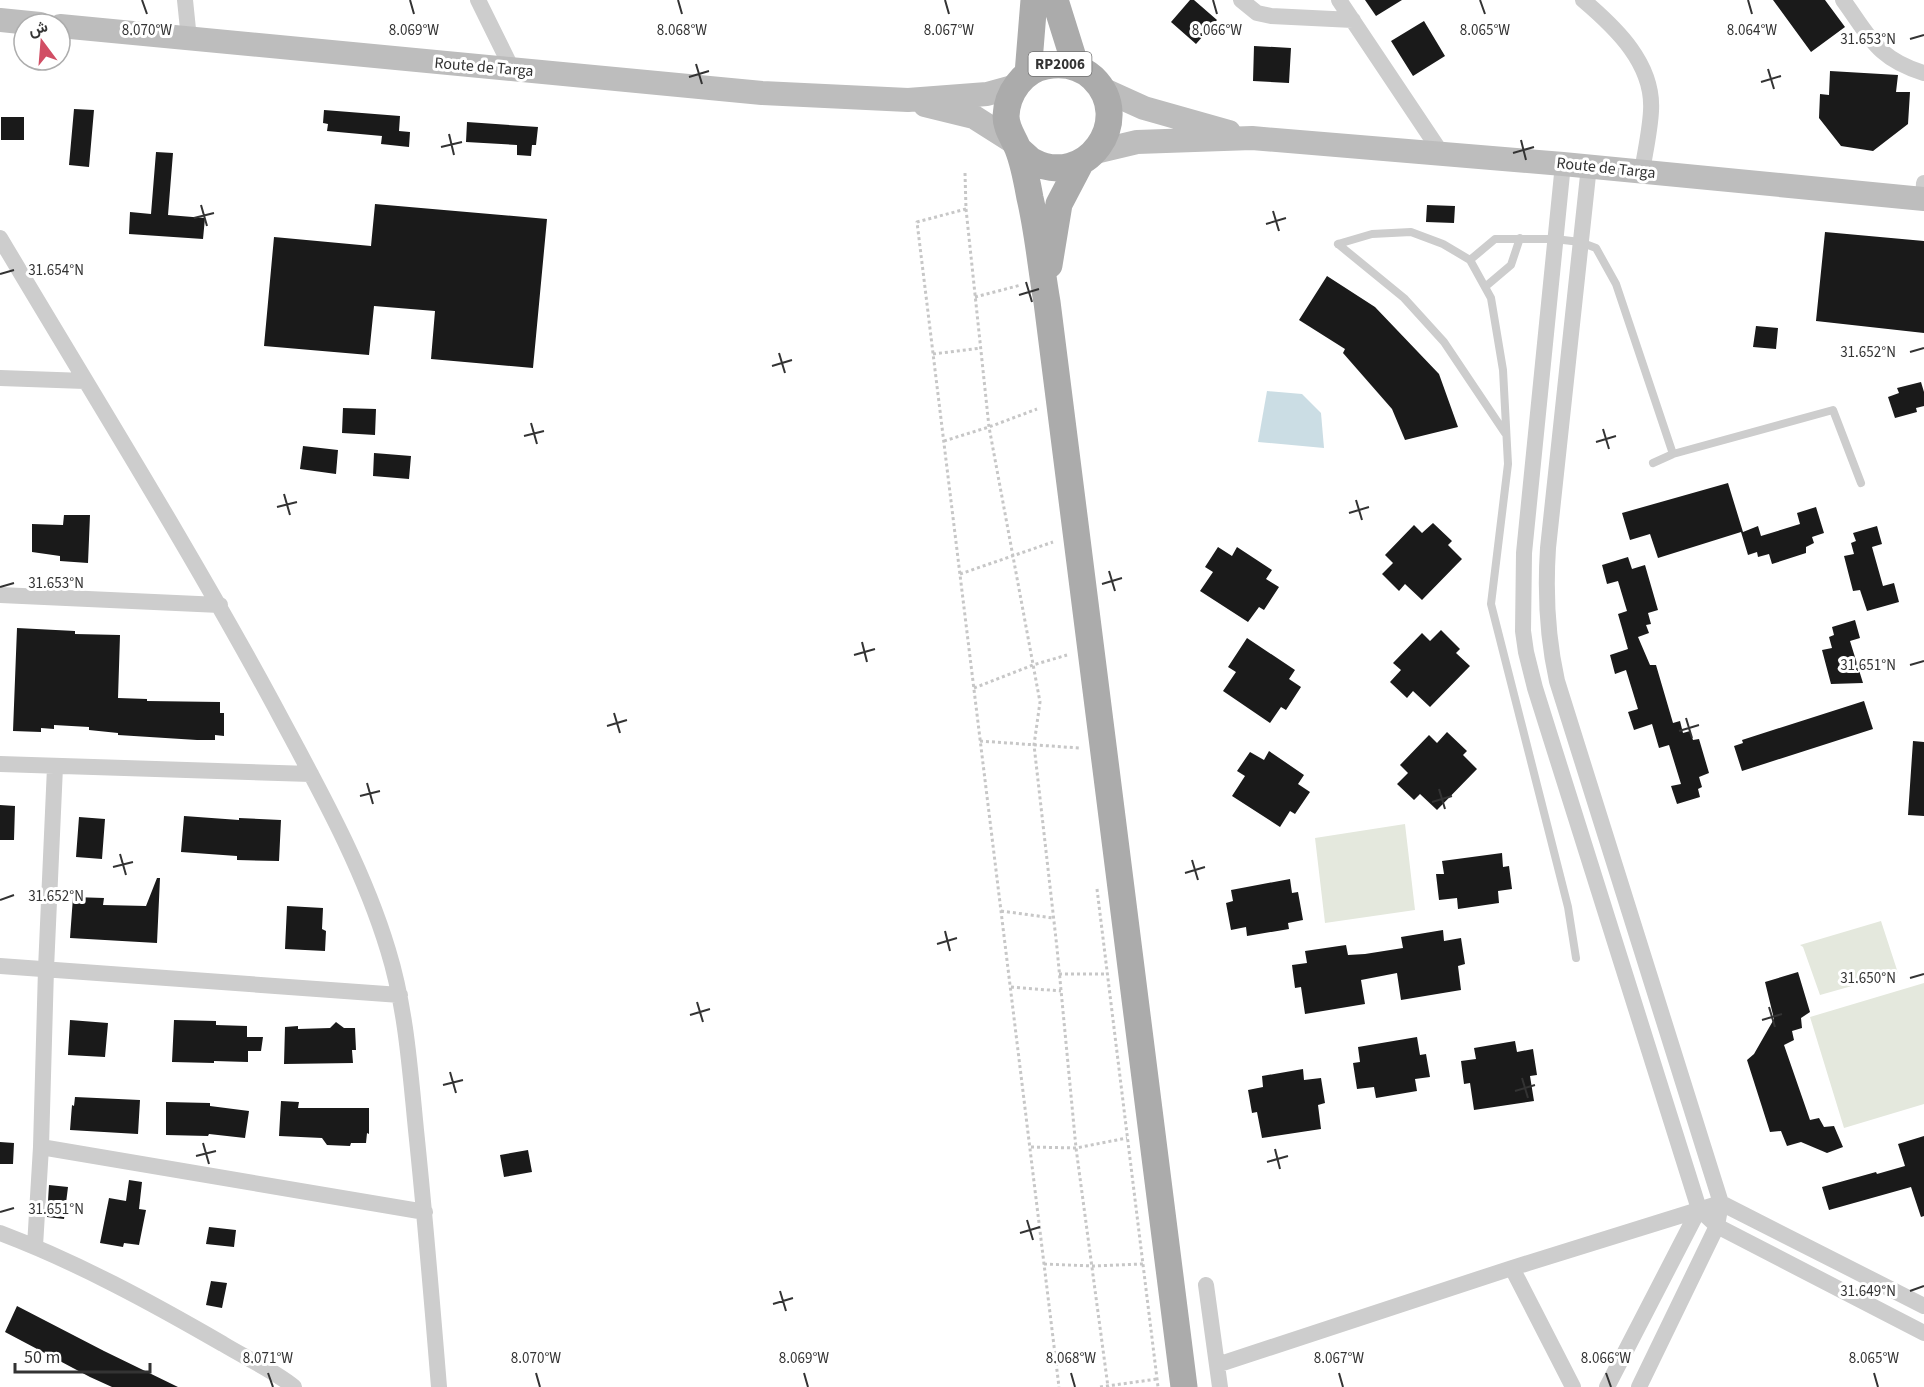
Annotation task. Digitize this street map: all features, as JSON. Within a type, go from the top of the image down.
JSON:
[{"type":"main road","points":[[1022,80],[1034,0]]},
{"type":"main road","points":[[1055,0],[1076,67]]},
{"type":"main road","name":"Route de Targa","points":[[72,27],[762,93],[908,100],[987,94],[1022,80]]},
{"type":"main road","name":"RP2006","points":[[1060,64],[1076,67],[1091,76],[1102,89],[1109,104],[1110,121],[1105,138],[1088,157],[1065,167],[1047,166],[1031,160],[1016,146],[1010,134],[1006,118],[1008,101],[1022,80],[1043,66],[1060,64]]},
{"type":"main road","name":"Route de Targa","points":[[1102,89],[1144,108],[1252,138]]},
{"type":"main road","name":"Route de Targa","points":[[908,100],[974,117],[1016,146]]},
{"type":"main road","name":"Route de Targa","points":[[1088,157],[1137,142],[1252,138],[1924,194]]},
{"type":"main road","points":[[1016,146],[1031,200],[1047,302],[1184,1387]]},
{"type":"main road","points":[[1047,302],[1050,249],[1059,204],[1088,157]]},
{"type":"street","points":[[185,0],[189,39]]},
{"type":"street","points":[[478,0],[512,69]]},
{"type":"street","points":[[1241,0],[1257,13],[1271,16],[1353,20]]},
{"type":"street","points":[[1339,0],[1442,154]]},
{"type":"street","points":[[1582,0],[1623,37],[1642,67],[1649,90],[1651,111],[1642,172]]},
{"type":"street","points":[[1843,0],[1854,8],[1879,49],[1891,60],[1924,73]]},
{"type":"street","points":[[1563,164],[1524,553],[1523,631],[1526,652],[1539,699],[1699,1209],[1717,1226],[1924,1333]]},
{"type":"street","points":[[1589,166],[1548,548],[1545,586],[1549,645],[1557,681],[1721,1203],[1717,1226],[1639,1387]]},
{"type":"street","points":[[0,238],[220,604],[310,774],[356,866],[375,911],[400,994],[409,1057],[440,1387]]},
{"type":"street","points":[[0,378],[85,381]]},
{"type":"street","points":[[0,595],[220,604]]},
{"type":"street","points":[[0,764],[310,774]]},
{"type":"street","points":[[35,1246],[41,1147],[55,767]]},
{"type":"street","points":[[0,966],[400,994]]},
{"type":"street","points":[[41,1147],[425,1212]]},
{"type":"street","points":[[1217,1365],[1512,1268],[1721,1203],[1924,1306]]},
{"type":"street","points":[[1607,1387],[1699,1209]]},
{"type":"street","points":[[0,1233],[35,1246],[200,1331],[294,1387]]},
{"type":"street","points":[[1512,1268],[1573,1387]]},
{"type":"street","points":[[1206,1285],[1220,1387]]},
{"type":"lane","points":[[1506,435],[1436,333],[1404,298],[1338,244],[1372,234],[1411,232],[1443,244],[1470,260],[1491,298],[1503,370],[1508,465],[1491,604],[1568,907],[1576,958]]},
{"type":"lane","points":[[1485,286],[1511,265],[1520,238]]},
{"type":"lane","points":[[1470,260],[1495,239],[1555,239],[1580,242],[1596,248],[1616,284],[1673,454]]},
{"type":"lane","points":[[1653,463],[1673,454],[1833,410],[1862,483]]},
{"type":"path","points":[[965,173],[966,209],[989,427],[1040,702],[1034,745],[1076,1148],[1108,1387]]},
{"type":"path","points":[[966,209],[917,222],[1059,1387]]},
{"type":"path","points":[[975,297],[1022,285]]},
{"type":"path","points":[[933,354],[981,348]]},
{"type":"path","points":[[944,441],[1037,409]]},
{"type":"path","points":[[960,574],[1053,543]]},
{"type":"path","points":[[974,688],[1033,665],[1067,655]]},
{"type":"path","points":[[980,741],[1079,748]]},
{"type":"path","points":[[1001,911],[1053,918]]},
{"type":"path","points":[[1059,974],[1107,974]]},
{"type":"path","points":[[1011,987],[1061,991]]},
{"type":"path","points":[[1030,1147],[1076,1148],[1127,1138]]},
{"type":"path","points":[[1044,1264],[1092,1266],[1143,1264]]},
{"type":"path","points":[[1100,1387],[1157,1379]]},
{"type":"shaded area","points":[[1267,391],[1302,394],[1321,413],[1324,448],[1258,442]]},
{"type":"shaded area","points":[[1405,824],[1415,910],[1325,923],[1315,838]]},
{"type":"shaded area","points":[[1881,921],[1898,973],[1820,995],[1803,947],[1800,945]]},
{"type":"shaded area","points":[[1924,983],[1924,1104],[1844,1128],[1810,1017]]},
{"type":"building","points":[[1190,0],[1194,0],[1217,20],[1196,44],[1171,22]]},
{"type":"building","points":[[1365,0],[1402,0],[1376,16]]},
{"type":"building","points":[[1773,0],[1825,0],[1845,27],[1811,52]]},
{"type":"building","points":[[1424,21],[1445,56],[1413,76],[1391,41]]},
{"type":"building","points":[[1254,46],[1291,48],[1289,83],[1253,81]]},
{"type":"building","points":[[1830,71],[1898,75],[1896,92],[1910,92],[1908,124],[1873,151],[1841,146],[1819,118],[1820,94],[1829,95]]},
{"type":"building","points":[[74,109],[94,110],[89,167],[69,165]]},
{"type":"building","points":[[324,110],[400,116],[399,131],[410,132],[409,147],[381,144],[382,136],[327,131],[328,124],[323,123]]},
{"type":"building","points":[[1,117],[24,117],[24,140],[1,140]]},
{"type":"building","points":[[467,122],[538,127],[536,145],[532,145],[531,156],[517,155],[517,145],[466,142]]},
{"type":"building","points":[[156,152],[173,153],[168,215],[205,218],[203,239],[129,234],[130,212],[151,214]]},
{"type":"building","points":[[375,204],[547,219],[533,368],[431,359],[435,311],[374,306],[369,355],[264,346],[274,237],[371,246]]},
{"type":"building","points":[[1427,205],[1455,206],[1454,223],[1426,222]]},
{"type":"building","points":[[1825,232],[1924,241],[1924,333],[1816,321]]},
{"type":"building","points":[[1327,276],[1375,307],[1439,374],[1458,427],[1405,440],[1392,409],[1343,353],[1345,349],[1299,320]]},
{"type":"building","points":[[1756,326],[1778,328],[1776,349],[1753,347]]},
{"type":"building","points":[[1921,382],[1924,406],[1916,408],[1917,412],[1895,418],[1888,397],[1899,393],[1897,388]]},
{"type":"building","points":[[343,408],[376,409],[375,435],[342,433]]},
{"type":"building","points":[[303,446],[338,450],[336,474],[300,469]]},
{"type":"building","points":[[374,453],[411,456],[409,479],[373,476]]},
{"type":"building","points":[[1728,483],[1743,532],[1758,526],[1761,536],[1800,524],[1797,513],[1816,507],[1824,533],[1812,537],[1814,543],[1806,547],[1806,553],[1772,564],[1769,554],[1758,557],[1757,552],[1748,555],[1741,532],[1658,558],[1650,534],[1630,540],[1622,513]]},
{"type":"building","points":[[64,515],[90,515],[88,563],[60,561],[60,556],[32,552],[32,524],[63,525]]},
{"type":"building","points":[[1433,523],[1452,541],[1448,545],[1462,559],[1422,600],[1405,584],[1399,591],[1382,574],[1393,563],[1385,555],[1414,525],[1422,533]]},
{"type":"building","points":[[1877,526],[1882,544],[1872,547],[1883,586],[1894,583],[1899,602],[1867,611],[1860,590],[1853,591],[1844,556],[1854,554],[1851,543],[1856,541],[1853,533]]},
{"type":"building","points":[[1218,547],[1232,556],[1237,547],[1272,570],[1266,579],[1279,587],[1264,610],[1259,607],[1248,622],[1200,591],[1213,572],[1205,567]]},
{"type":"building","points":[[1628,557],[1632,569],[1645,565],[1658,610],[1648,613],[1651,624],[1646,625],[1649,633],[1638,637],[1650,665],[1656,665],[1673,723],[1680,721],[1683,733],[1690,731],[1693,740],[1699,739],[1709,773],[1699,777],[1702,787],[1698,789],[1700,797],[1677,804],[1671,786],[1681,784],[1669,745],[1659,748],[1652,724],[1634,730],[1628,712],[1638,709],[1626,670],[1615,674],[1610,655],[1628,649],[1618,614],[1627,611],[1618,581],[1607,584],[1602,565]]},
{"type":"building","points":[[1855,620],[1860,638],[1850,641],[1863,683],[1831,684],[1822,650],[1832,648],[1829,637],[1834,635],[1832,627]]},
{"type":"building","points":[[17,628],[75,631],[75,634],[120,635],[118,698],[147,699],[147,701],[220,702],[220,713],[224,713],[224,736],[215,735],[215,740],[197,740],[118,735],[118,733],[89,730],[89,727],[54,725],[54,729],[41,728],[41,732],[13,731]]},
{"type":"building","points":[[1441,630],[1460,649],[1456,653],[1470,666],[1430,707],[1413,691],[1407,698],[1390,682],[1401,670],[1393,663],[1422,633],[1430,641]]},
{"type":"building","points":[[1247,638],[1295,670],[1289,679],[1301,687],[1286,710],[1281,707],[1270,723],[1223,691],[1236,672],[1228,667]]},
{"type":"building","points":[[1864,701],[1873,729],[1742,771],[1734,746],[1743,743],[1742,740]]},
{"type":"building","points":[[1447,732],[1467,751],[1463,755],[1477,769],[1437,810],[1420,794],[1414,800],[1397,784],[1408,773],[1400,765],[1429,735],[1437,743]]},
{"type":"building","points":[[1913,741],[1924,742],[1924,816],[1908,815]]},
{"type":"building","points":[[1269,751],[1304,775],[1298,784],[1310,792],[1295,814],[1290,811],[1280,827],[1232,796],[1245,776],[1237,771],[1250,752],[1264,760]]},
{"type":"building","points":[[0,805],[15,806],[14,840],[0,840]]},
{"type":"building","points":[[184,816],[281,820],[279,861],[237,860],[237,856],[181,852]]},
{"type":"building","points":[[79,817],[105,819],[102,859],[76,857]]},
{"type":"building","points":[[1502,853],[1503,867],[1509,866],[1512,889],[1498,891],[1499,903],[1458,909],[1457,898],[1439,900],[1436,874],[1444,874],[1442,861]]},
{"type":"building","points":[[157,878],[160,878],[157,943],[70,938],[73,897],[104,898],[103,905],[146,906]]},
{"type":"building","points":[[1290,879],[1292,893],[1298,892],[1303,920],[1288,923],[1289,929],[1247,936],[1246,927],[1231,930],[1226,903],[1233,901],[1231,890]]},
{"type":"building","points":[[287,906],[323,908],[322,929],[326,931],[325,951],[285,949]]},
{"type":"building","points":[[1443,930],[1444,941],[1461,938],[1465,964],[1458,966],[1461,990],[1401,1000],[1397,973],[1361,980],[1365,1004],[1305,1014],[1301,987],[1295,988],[1292,965],[1307,963],[1305,951],[1346,945],[1348,955],[1365,954],[1403,948],[1401,937]]},
{"type":"building","points":[[1798,972],[1810,1012],[1801,1018],[1802,1028],[1792,1031],[1794,1040],[1784,1045],[1810,1120],[1819,1118],[1824,1127],[1834,1126],[1843,1147],[1827,1153],[1801,1142],[1787,1146],[1781,1131],[1770,1132],[1747,1060],[1754,1054],[1774,1019],[1765,982]]},
{"type":"building","points":[[70,1020],[108,1023],[105,1057],[68,1055]]},
{"type":"building","points":[[174,1020],[216,1021],[216,1025],[247,1026],[247,1037],[263,1037],[261,1051],[248,1051],[248,1062],[172,1062]]},
{"type":"building","points":[[336,1022],[344,1028],[355,1028],[356,1050],[352,1050],[353,1063],[284,1064],[285,1027],[330,1028]]},
{"type":"building","points":[[1417,1037],[1420,1055],[1426,1054],[1430,1077],[1415,1079],[1417,1091],[1376,1098],[1374,1087],[1357,1089],[1353,1063],[1360,1062],[1358,1047]]},
{"type":"building","points":[[1515,1041],[1517,1052],[1533,1049],[1537,1075],[1530,1076],[1534,1101],[1474,1110],[1470,1083],[1464,1084],[1461,1061],[1476,1059],[1474,1048]]},
{"type":"building","points":[[1303,1069],[1304,1080],[1321,1078],[1325,1103],[1318,1105],[1321,1129],[1262,1138],[1257,1112],[1252,1113],[1248,1090],[1263,1087],[1262,1076]]},
{"type":"building","points":[[75,1097],[140,1100],[138,1134],[70,1130]]},
{"type":"building","points":[[281,1101],[299,1102],[298,1108],[369,1108],[369,1134],[367,1133],[366,1143],[351,1143],[350,1146],[327,1145],[322,1138],[279,1136]]},
{"type":"building","points":[[166,1102],[210,1103],[210,1106],[249,1111],[245,1138],[209,1134],[208,1136],[166,1135]]},
{"type":"building","points":[[1924,1136],[1924,1216],[1921,1217],[1911,1187],[1829,1210],[1822,1187],[1905,1166],[1898,1144]]},
{"type":"building","points":[[0,1142],[14,1143],[13,1164],[0,1164]]},
{"type":"building","points":[[528,1150],[532,1172],[504,1177],[500,1155]]},
{"type":"building","points":[[129,1180],[142,1182],[139,1209],[146,1210],[139,1245],[124,1243],[123,1247],[100,1243],[109,1198],[126,1201]]},
{"type":"building","points":[[49,1185],[68,1187],[64,1219],[47,1217]]},
{"type":"building","points":[[209,1227],[236,1230],[234,1247],[206,1244]]},
{"type":"building","points":[[211,1281],[227,1283],[222,1308],[206,1305]]},
{"type":"building","points":[[17,1306],[178,1387],[112,1387],[90,1377],[5,1332]]}]
